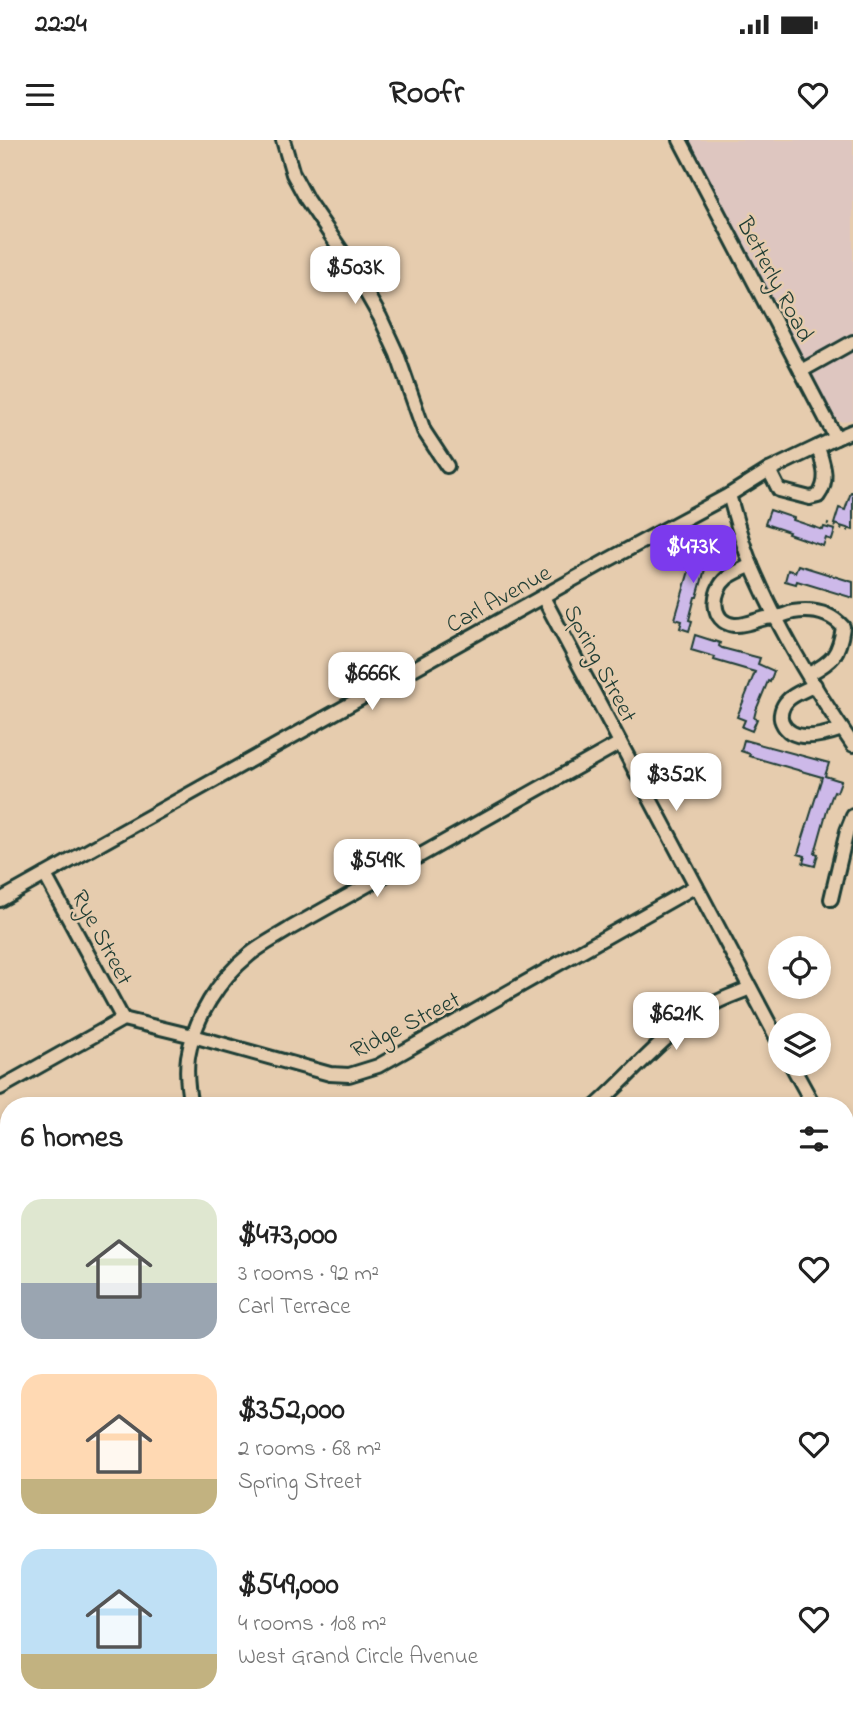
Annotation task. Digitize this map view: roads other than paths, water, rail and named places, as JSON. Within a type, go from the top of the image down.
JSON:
[{"type":"street","points":[[282,140],[293,174],[307,200],[347,259],[380,317],[397,354],[424,431],[447,466]]},
{"type":"street","name":"Betterly Road","points":[[680,140],[836,438]]},
{"type":"street","points":[[801,372],[853,342]]},
{"type":"street","name":"Carl Avenue","points":[[0,900],[729,495],[769,470],[853,431]]},
{"type":"street","points":[[769,470],[779,489],[810,498],[818,496],[823,489],[825,474],[818,447]]},
{"type":"street","points":[[729,495],[751,565],[783,632],[853,745]]},
{"type":"street","points":[[751,565],[726,578],[719,588],[715,610],[719,617],[736,625],[808,610],[826,613],[836,619],[843,627],[838,647],[828,664],[788,699],[781,716],[782,724],[800,736],[823,736],[842,729]]},
{"type":"street","name":"Spring Street","points":[[543,597],[768,1022]]},
{"type":"street","points":[[190,1097],[188,1059],[193,1036],[209,1002],[229,973],[250,954],[620,743]]},
{"type":"street","points":[[831,899],[853,816]]},
{"type":"street","name":"Rye Street","points":[[46,875],[123,1019]]},
{"type":"street","name":"Ridge Street","points":[[123,1019],[330,1074],[349,1075],[379,1066],[696,886]]},
{"type":"street","points":[[606,1097],[663,1041],[690,1020],[715,1003],[750,988]]},
{"type":"street","points":[[0,1088],[123,1019]]},
{"type":"street","points":[[798,1076],[809,1097]]}]
